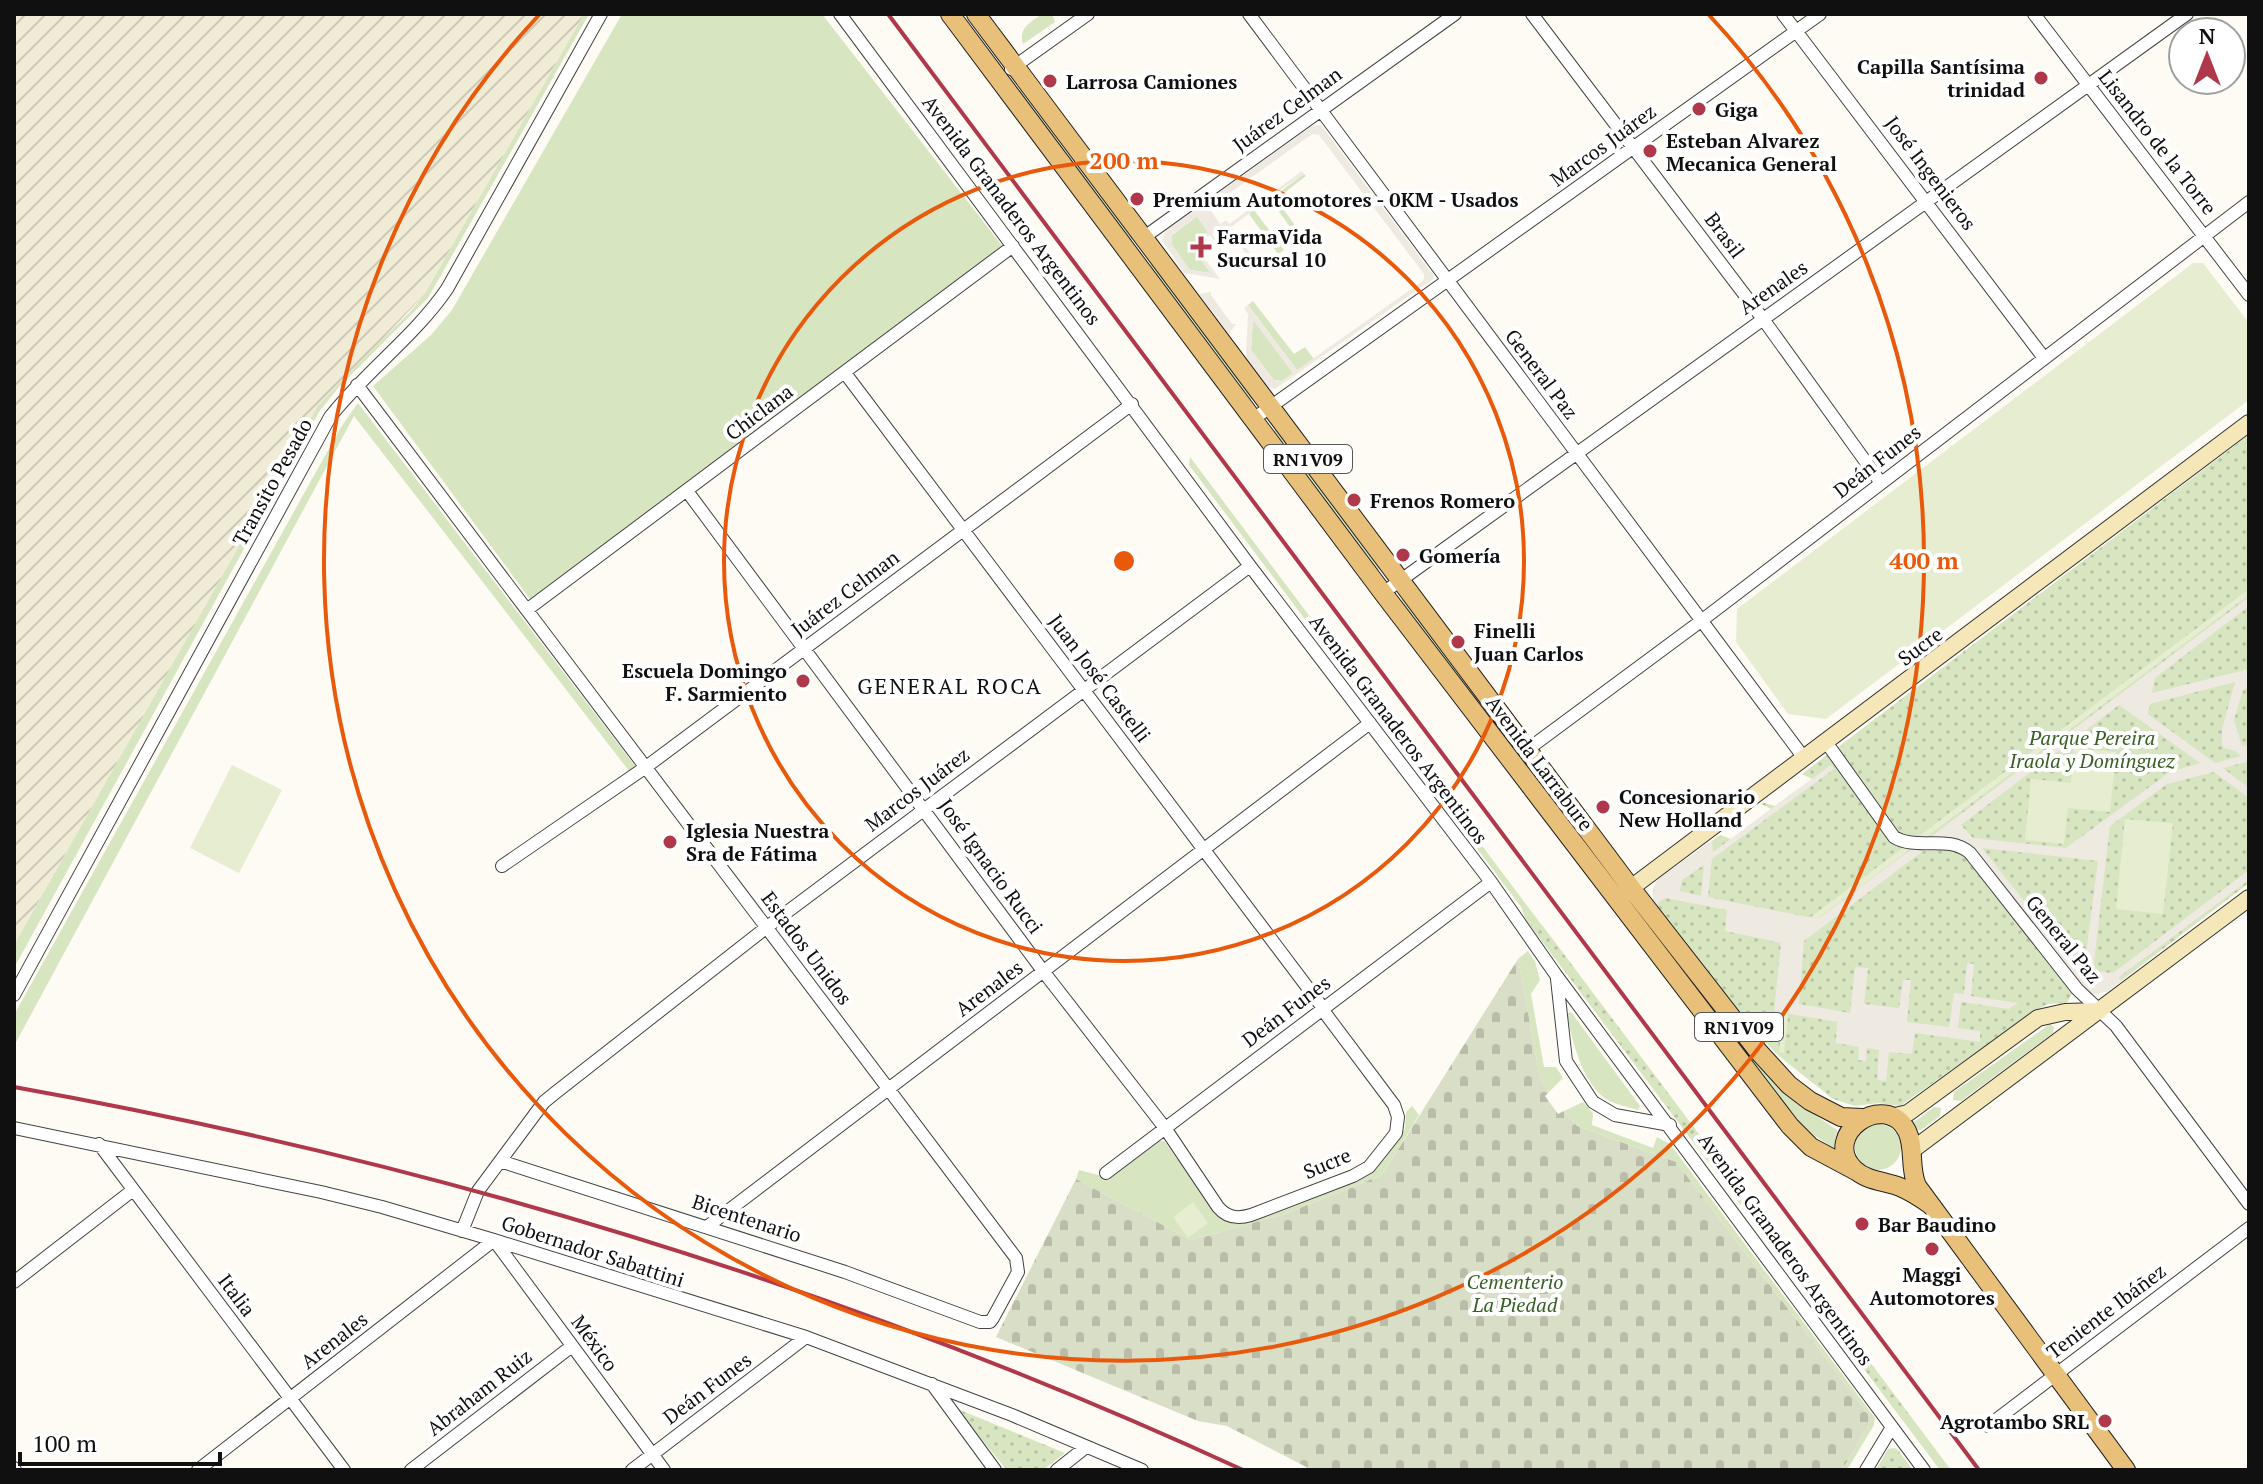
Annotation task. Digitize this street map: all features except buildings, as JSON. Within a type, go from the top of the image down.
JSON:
[{"type":"main road","name":"Avenida Larrabure","points":[[950,14],[1252,420],[1790,1126],[1811,1147],[1856,1171]]},
{"type":"main road","name":"Avenida Larrabure","points":[[976,14],[1631,888],[1771,1067],[1789,1085],[1821,1108],[1841,1117],[1862,1118]]},
{"type":"main road","name":"Sucre","points":[[1615,900],[2249,423]]},
{"type":"main road","points":[[1879,1180],[1896,1174],[1908,1160],[1911,1151],[2249,898]]},
{"type":"main road","points":[[1891,1117],[1908,1113],[2038,1018],[2065,1012],[2099,1011]]},
{"type":"main road","name":"RN1V09","points":[[1862,1118],[1877,1114],[1891,1117],[1902,1125],[1907,1132],[1914,1178],[1932,1206],[2126,1470]]},
{"type":"main road","points":[[1856,1171],[1847,1158],[1845,1143],[1850,1128],[1862,1118]]},
{"type":"main road","name":"RN1V09","points":[[1856,1171],[1869,1179],[1910,1191],[1932,1206]]},
{"type":"street","name":"Transito Pesado","points":[[14,995],[330,417],[357,385],[420,324],[447,289],[601,14]]},
{"type":"street","name":"Avenida Granaderos Argentinos","points":[[840,14],[1250,566],[1491,882],[1556,975],[1924,1470]]},
{"type":"street","points":[[998,77],[1088,14]]},
{"type":"street","name":"General Paz","points":[[1249,14],[1804,758]]},
{"type":"street","name":"Juárez Celman","points":[[1143,238],[1455,14]]},
{"type":"street","name":"Brasil","points":[[1532,14],[1763,319],[1881,483]]},
{"type":"street","name":"José Ingenieros","points":[[1783,14],[2044,358]]},
{"type":"street","name":"Marcos Juárez","points":[[1252,420],[1820,14]]},
{"type":"street","name":"Lisandro de la Torre","points":[[2034,14],[2249,295]]},
{"type":"street","name":"Arenales","points":[[1383,593],[2187,14]]},
{"type":"street","name":"Deán Funes","points":[[1527,750],[1701,621],[2249,202]]},
{"type":"street","name":"Chiclana","points":[[528,609],[1013,246]]},
{"type":"street","name":"Juan José Castelli","points":[[845,373],[1397,1111]]},
{"type":"street","name":"Estados Unidos","points":[[357,385],[1016,1258],[1019,1268],[993,1318],[990,1322],[980,1322]]},
{"type":"street","name":"Juárez Celman","points":[[502,866],[646,767],[1132,404]]},
{"type":"street","name":"José Ignacio Rucci","points":[[687,491],[1043,971],[1165,1128],[1218,1207],[1227,1215],[1239,1217]]},
{"type":"street","name":"Marcos Juárez","points":[[462,1231],[478,1191],[544,1102],[767,927],[1250,566]]},
{"type":"street","name":"Arenales","points":[[708,1226],[1370,723]]},
{"type":"street","name":"General Paz","points":[[1826,742],[1894,837],[1904,842],[1953,844],[1970,853],[2077,989],[2116,1026],[2249,1204]]},
{"type":"street","name":"Deán Funes","points":[[1106,1173],[1491,882]]},
{"type":"street","points":[[1556,975],[1566,1061],[1593,1102],[1615,1115],[1670,1125]]},
{"type":"street","name":"Sucre","points":[[1239,1217],[1324,1187],[1369,1167],[1396,1133],[1397,1111]]},
{"type":"street","name":"Gobernador Sabattini","points":[[14,1128],[321,1192],[494,1240],[806,1337],[932,1384],[1142,1470]]},
{"type":"street","name":"Italia","points":[[99,1144],[344,1470]]},
{"type":"street","name":"Bicentenario","points":[[500,1161],[708,1226],[980,1322]]},
{"type":"street","points":[[14,1282],[133,1190]]},
{"type":"street","name":"Teniente Ibáñez","points":[[1988,1426],[2249,1228]]},
{"type":"street","name":"Arenales","points":[[198,1470],[494,1240]]},
{"type":"street","name":"México","points":[[494,1240],[664,1470]]},
{"type":"street","name":"Deán Funes","points":[[632,1470],[806,1337]]},
{"type":"street","name":"Abraham Ruiz","points":[[411,1470],[572,1346]]},
{"type":"street","points":[[932,1384],[995,1470]]},
{"type":"street","points":[[1866,1470],[1892,1427]]},
{"type":"street","points":[[1057,1470],[1086,1447]]},
{"type":"shaded area","points":[[14,14],[584,14],[424,295],[318,407],[14,945]]},
{"type":"shaded area","points":[[1321,125],[1434,276],[1275,389],[1267,386],[1246,357],[1248,314],[1244,308],[1248,305],[1297,370],[1424,280],[1424,274],[1319,135],[1313,134],[1305,139],[1209,208],[1220,224],[1226,220],[1229,224],[1302,171],[1304,174],[1253,208],[1231,227],[1258,264],[1255,266],[1225,225],[1212,234],[1226,257],[1210,235],[1195,246],[1220,279],[1184,273],[1162,240],[1166,231],[1312,126]],"holes":[[[1197,217],[1208,233],[1190,245],[1210,273],[1190,270],[1172,245],[1172,234]],[[1253,320],[1293,373],[1282,381],[1274,380],[1251,350]]]},
{"type":"shaded area","points":[[1211,292],[1232,324],[1236,324],[1229,334],[1199,294]]},
{"type":"shaded area","points":[[2249,597],[2249,606],[2155,678],[2152,693],[2249,669],[2249,688],[2243,690],[2234,720],[2242,746],[2246,745],[2249,750],[2249,764],[2246,762],[2223,768],[2249,788],[2249,798],[2214,772],[2167,784],[2110,826],[2093,971],[2113,973],[2249,870],[2249,880],[2119,977],[2121,981],[2108,991],[2088,992],[1974,848],[1959,839],[1929,838]],"holes":[[[2235,682],[2222,729],[2222,744],[2241,756],[2215,763],[2148,714],[2150,704]],[[2119,705],[2200,763],[2170,772],[2066,848],[1973,838],[1961,825]],[[1982,848],[2098,861],[2084,969],[2078,969]]]},
{"type":"shaded area","points":[[1831,765],[1834,769],[1712,859],[1708,897],[1818,919],[1914,847],[1936,848],[1936,851],[1923,851],[1804,941],[1799,1004],[1850,1013],[1855,967],[1868,968],[1864,1004],[1899,1008],[1903,980],[1911,980],[1907,1022],[1949,1027],[1954,993],[1964,994],[1967,963],[1974,964],[1971,996],[2018,1003],[2009,1009],[1961,1002],[1958,1028],[1980,1031],[1980,1042],[1915,1033],[1912,1054],[1889,1052],[1886,1081],[1877,1080],[1879,1050],[1867,1048],[1866,1061],[1858,1060],[1859,1047],[1836,1043],[1837,1022],[1774,1011],[1781,943],[1725,931],[1727,910],[1665,898],[1656,905],[1653,898],[1659,879],[1712,841],[1713,852]],"holes":[[[1704,865],[1701,896],[1680,891],[1682,880]]]},
{"type":"green space","points":[[584,14],[589,14],[428,298],[338,388],[319,412],[14,968],[14,945],[318,406],[424,295]]},
{"type":"green space","points":[[622,14],[822,14],[1003,247],[530,599],[373,386],[431,335],[452,310]]},
{"type":"green space","points":[[1042,14],[1052,14],[1055,22],[1023,44],[1024,30]]},
{"type":"green space","points":[[1021,89],[1133,239],[1130,242],[1018,91]]},
{"type":"green space","points":[[1304,174],[1306,176],[1276,199],[1302,235],[1298,238],[1270,199]]},
{"type":"green space","points":[[1207,209],[1218,225],[1191,246],[1211,273],[1190,270],[1172,245],[1172,235]]},
{"type":"green space","points":[[1254,210],[1284,250],[1278,254],[1249,214]]},
{"type":"green space","points":[[1152,263],[1253,398],[1249,401],[1148,266]]},
{"type":"green space","points":[[2193,263],[2203,263],[2249,323],[2249,400],[1826,719],[1788,714],[1736,642],[1737,609]]},
{"type":"green space","points":[[1253,301],[1294,354],[1305,347],[1314,359],[1297,370],[1248,305]]},
{"type":"green space","points":[[1253,319],[1293,373],[1282,381],[1274,380],[1251,350]]},
{"type":"green space","points":[[358,403],[635,766],[633,776],[354,416],[14,1046],[14,1015],[341,427]]},
{"type":"green space","points":[[1276,429],[1380,568],[1377,571],[1272,432]]},
{"type":"green space","name":"Parque Pereira Iraola y Domínguez","points":[[2249,435],[2249,883],[2108,991],[2094,994],[2083,988],[1972,846],[1959,839],[1899,835],[1838,747]]},
{"type":"green space","points":[[1190,457],[1951,1470],[1940,1470],[1526,920],[1521,907],[1189,465]]},
{"type":"green space","points":[[2249,589],[2249,595],[1797,934],[1784,1053],[1779,1052],[1792,931]]},
{"type":"green space","points":[[1403,599],[1606,869],[1602,872],[1399,601]]},
{"type":"green space","points":[[2074,748],[2116,752],[2110,812],[2068,808],[2064,844],[2025,840],[2031,779],[2071,783]]},
{"type":"green space","points":[[1828,754],[1893,843],[1948,850],[1965,856],[2072,993],[2067,1003],[2048,1004],[2036,1010],[1900,1106],[1878,1103],[1855,1106],[1833,1099],[1779,1056],[1760,1037],[1657,908],[1653,897],[1654,886],[1659,879],[1720,835],[1731,839],[1771,809],[1761,804],[1775,806],[1812,779],[1802,774]]},
{"type":"green space","points":[[232,765],[282,790],[239,873],[190,848]]},
{"type":"green space","points":[[2125,819],[2173,823],[2163,914],[2116,909]]},
{"type":"green space","points":[[1634,909],[1799,1104],[1837,1130],[1834,1149],[1800,1125]]},
{"type":"green space","points":[[1542,925],[1908,1413],[1901,1418],[1534,930]]},
{"type":"green space","points":[[1528,951],[1535,961],[1540,980],[1531,994],[1544,1067],[1556,1067],[1563,1078],[1549,1092],[1540,1078],[1518,959]]},
{"type":"green space","name":"Cementerio La Piedad","points":[[1518,959],[1540,1078],[1549,1092],[1545,1096],[1558,1114],[1564,1111],[1577,1126],[1676,1162],[1872,1419],[1842,1470],[1312,1470],[1227,1426],[1198,1421],[996,1337],[1076,1179],[1191,1240],[1285,1214],[1382,1175]]},
{"type":"green space","points":[[1571,1012],[1640,1106],[1638,1110],[1608,1100],[1592,1085],[1580,1063],[1573,1039],[1568,1018]]},
{"type":"green space","points":[[2050,1024],[2054,1027],[2053,1033],[1961,1101],[1953,1100],[1954,1092]]},
{"type":"green space","points":[[1583,1102],[1593,1113],[1592,1125],[1653,1148],[1657,1137],[1670,1144],[1875,1418],[1874,1425],[1847,1470],[1842,1470],[1872,1419],[1676,1162],[1577,1126],[1564,1111]]},
{"type":"green space","points":[[1412,1106],[1419,1115],[1382,1175],[1285,1214],[1191,1240],[1076,1179],[1079,1170],[1106,1177],[1157,1141],[1164,1141],[1219,1216],[1229,1222],[1242,1223],[1368,1175],[1385,1158],[1405,1129],[1406,1112]]},
{"type":"green space","points":[[1934,1107],[1941,1108],[1940,1116],[1921,1130],[1915,1130],[1913,1123]]},
{"type":"green space","points":[[1878,1124],[1894,1131],[1901,1147],[1894,1163],[1878,1170],[1862,1163],[1855,1147],[1862,1131]]},
{"type":"green space","points":[[1193,1202],[1208,1223],[1188,1238],[1173,1217]]},
{"type":"green space","points":[[955,1408],[1065,1453],[1043,1470],[1007,1470]]},
{"type":"green space","points":[[1894,1448],[1913,1470],[1876,1470],[1888,1449]]},
{"type":"railway","points":[[888,14],[1979,1470]]},
{"type":"railway","points":[[14,1087],[173,1118],[330,1154],[486,1194],[641,1240],[794,1290],[946,1345],[1095,1405],[1243,1470]]},
{"type":"place","name":"Capilla Santísima trinidad","points":[[2041,78]]},
{"type":"place","name":"Larrosa Camiones","points":[[1050,81]]},
{"type":"place","name":"Giga","points":[[1699,109]]},
{"type":"place","name":"Esteban Alvarez Mecanica General","points":[[1650,151]]},
{"type":"place","name":"Premium Automotores - 0KM - Usados","points":[[1137,199]]},
{"type":"place","name":"FarmaVida Sucursal 10","points":[[1201,247]]},
{"type":"place","name":"Frenos Romero","points":[[1354,500]]},
{"type":"place","name":"Gomería","points":[[1403,555]]},
{"type":"place","name":"Finelli Juan Carlos","points":[[1458,642]]},
{"type":"place","name":"Escuela Domingo F. Sarmiento","points":[[803,681]]},
{"type":"place","name":"Concesionario New Holland","points":[[1603,807]]},
{"type":"place","name":"Iglesia Nuestra Sra de Fátima","points":[[670,842]]},
{"type":"place","name":"Bar Baudino","points":[[1862,1224]]},
{"type":"place","name":"Maggi Automotores","points":[[1932,1249]]},
{"type":"place","name":"Agrotambo SRL","points":[[2105,1421]]},
{"type":"district","name":"GENERAL ROCA","points":[[950,685]]}]
